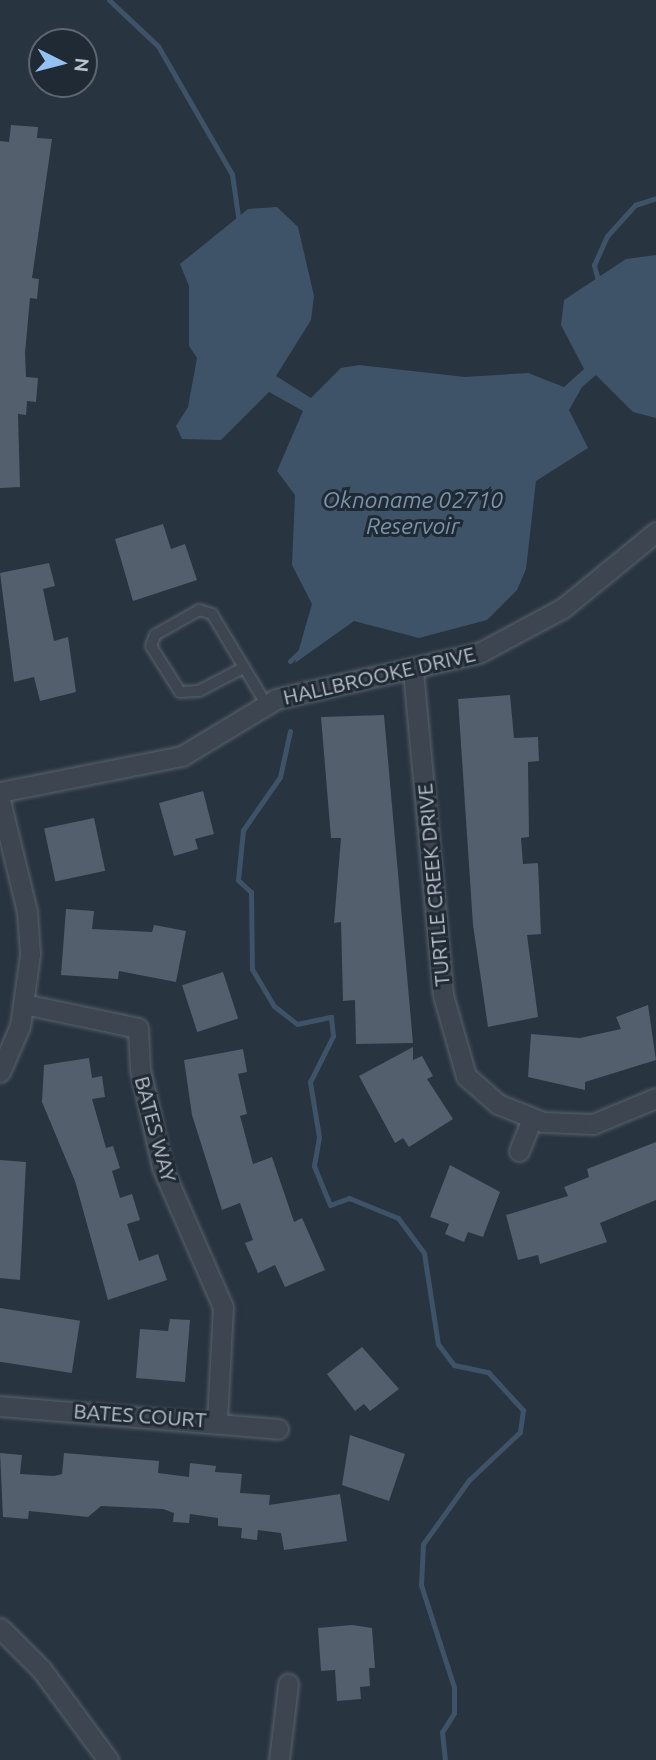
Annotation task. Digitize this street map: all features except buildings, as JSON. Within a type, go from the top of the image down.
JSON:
[{"type":"street","name":"HALLBROOKE DRIVE","points":[[0,792],[181,756],[266,704],[324,684],[414,671],[480,653],[534,627],[656,532]]},
{"type":"street","name":"TURTLE CREEK DRIVE","points":[[414,671],[447,1021],[463,1069],[480,1090],[532,1119]]},
{"type":"street","points":[[0,800],[27,912],[24,1004],[0,1072]]},
{"type":"street","name":"BATES WAY","points":[[24,1004],[138,1028],[140,1069],[162,1167],[223,1307],[216,1420]]},
{"type":"street","points":[[519,1151],[532,1119],[593,1124],[656,1098]]},
{"type":"street","name":"BATES COURT","points":[[0,1406],[216,1420],[278,1429]]},
{"type":"street","points":[[0,1628],[50,1679],[108,1760]]},
{"type":"street","points":[[279,1760],[288,1684]]},
{"type":"lane","points":[[241,669],[199,691],[180,692],[151,646],[155,635],[199,610],[212,614],[241,669],[266,704]]},
{"type":"water","name":"Oknoname 02710 Reservoir","points":[[277,207],[298,227],[314,296],[311,320],[276,376],[311,398],[341,368],[359,365],[465,377],[528,373],[564,387],[584,369],[561,325],[564,300],[626,259],[656,255],[656,418],[633,412],[596,375],[582,387],[569,410],[588,448],[536,481],[526,569],[517,590],[487,620],[419,638],[354,621],[295,663],[312,604],[292,565],[295,495],[277,471],[303,411],[269,392],[221,440],[182,439],[176,426],[188,407],[197,358],[189,346],[189,286],[180,264],[248,209]]},
{"type":"waterway","points":[[109,0],[158,46],[232,174],[239,223]]},
{"type":"waterway","points":[[599,284],[594,265],[607,236],[635,205],[656,198]]},
{"type":"waterway","points":[[290,661],[304,648]]},
{"type":"waterway","points":[[290,731],[280,777],[243,830],[238,880],[251,892],[252,969],[274,1006],[297,1024],[331,1017],[333,1036],[310,1082],[319,1137],[314,1166],[330,1205],[349,1198],[398,1218],[424,1253],[438,1344],[454,1365],[488,1372],[523,1410],[520,1432],[469,1480],[423,1544],[421,1585],[454,1687],[454,1713],[442,1732],[445,1760]]}]
